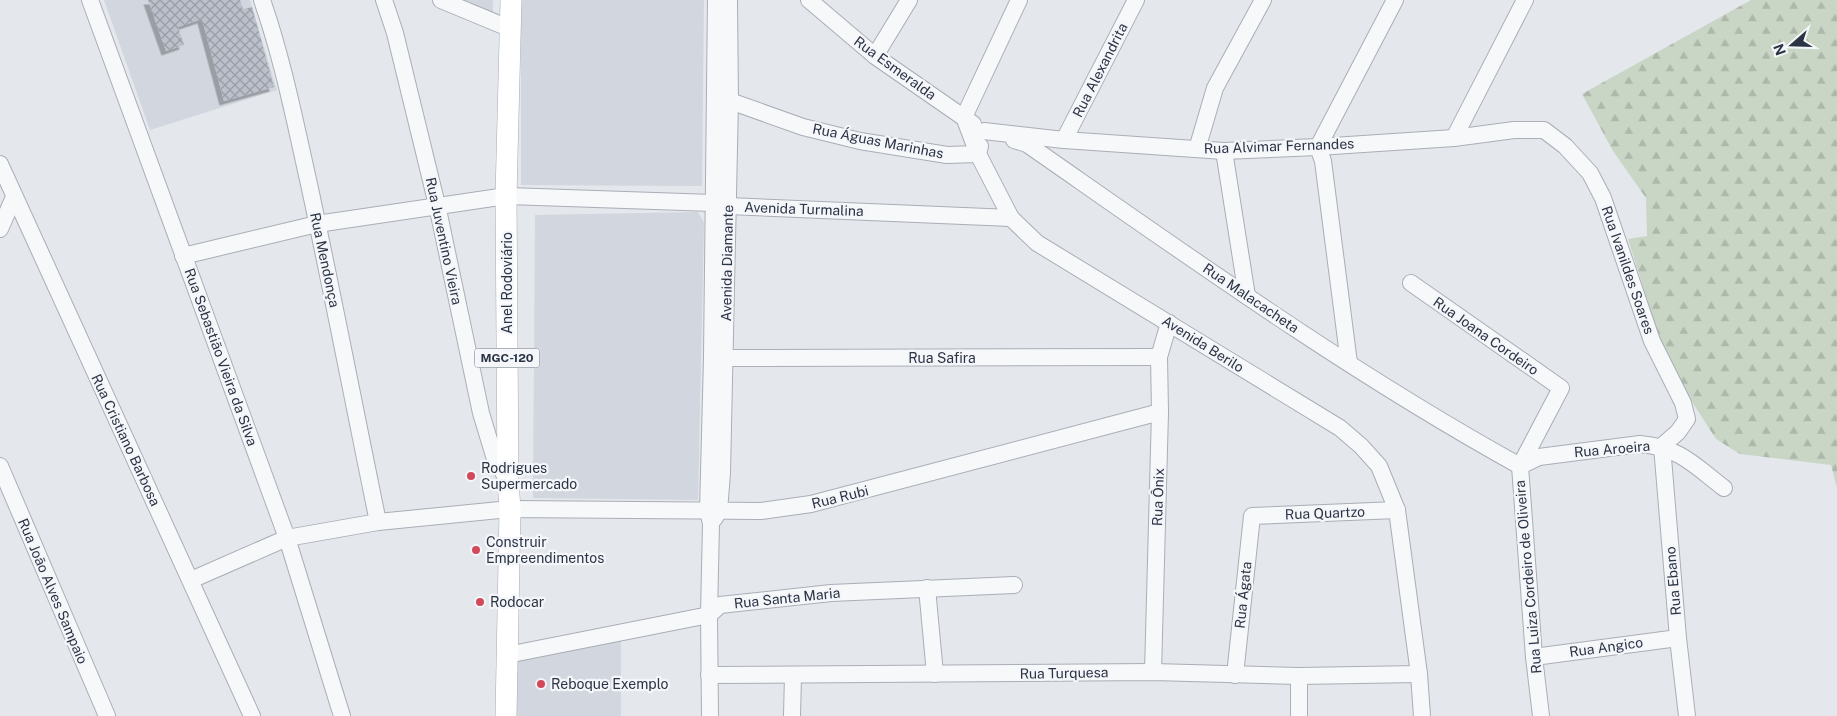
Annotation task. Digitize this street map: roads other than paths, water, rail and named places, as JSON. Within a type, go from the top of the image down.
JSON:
[{"type":"main road","name":"Anel Rodoviário","points":[[506,716],[510,509],[508,481],[506,196],[511,0]]},
{"type":"street","name":"Rua Sebastião Vieira da Silva","points":[[90,0],[288,538],[342,716]]},
{"type":"street","name":"Rua Mendonça","points":[[262,0],[284,72],[378,522]]},
{"type":"street","name":"Rua Juventino Vieira","points":[[384,0],[395,33],[438,205],[481,413],[494,456],[508,481]]},
{"type":"street","points":[[441,0],[511,29]]},
{"type":"street","name":"Avenida Diamante","points":[[716,0],[722,100]]},
{"type":"street","name":"Avenida Diamante","points":[[710,716],[708,615],[713,515],[722,473],[719,358],[722,100],[729,0]]},
{"type":"street","name":"Rua Esmeralda","points":[[809,0],[875,56],[984,131]]},
{"type":"street","points":[[875,56],[909,0]]},
{"type":"street","points":[[964,117],[1019,0]]},
{"type":"street","name":"Rua Alexandrita","points":[[1064,140],[1136,0]]},
{"type":"street","points":[[1197,149],[1216,88],[1263,0]]},
{"type":"street","points":[[1349,363],[1323,161],[1318,147],[1395,0]]},
{"type":"street","points":[[1454,138],[1525,0]]},
{"type":"street","name":"Rua Águas Marinhas","points":[[722,100],[803,127],[860,141],[947,155],[978,154]]},
{"type":"street","name":"Avenida Berilo","points":[[964,117],[978,154],[1011,218],[1037,243],[1340,428],[1361,446],[1379,466],[1397,510],[1419,674],[1422,716]]},
{"type":"street","name":"Rua Alvimar Fernandes","points":[[984,131],[1064,140],[1224,151],[1454,138],[1514,130]]},
{"type":"street","name":"Rua Ivanildes Soares","points":[[1514,130],[1544,130],[1565,146],[1590,174],[1603,198],[1652,341],[1683,404],[1686,419],[1678,432],[1662,446]]},
{"type":"street","points":[[978,154],[984,131]]},
{"type":"street","name":"Rua Malacacheta","points":[[984,131],[1027,144],[1247,296],[1349,363],[1424,411],[1520,466]]},
{"type":"street","points":[[1224,151],[1247,296]]},
{"type":"street","name":"Rua Cristiano Barbosa","points":[[0,164],[252,716]]},
{"type":"street","name":"Avenida Turmalina","points":[[184,256],[317,224],[506,196],[1011,218]]},
{"type":"street","points":[[0,229],[14,197]]},
{"type":"street","name":"Rua Joana Cordeiro","points":[[1411,283],[1561,388]]},
{"type":"street","name":"Rua Ônix","points":[[1153,672],[1160,412],[1159,357],[1169,323]]},
{"type":"street","name":"Rua Safira","points":[[719,358],[1159,357]]},
{"type":"street","name":"Rua Luiza Cordeiro de Oliveira","points":[[1540,716],[1520,466],[1561,388]]},
{"type":"street","name":"Rua Rubi","points":[[191,580],[288,538],[378,522],[510,509],[713,515],[811,504],[1160,412]]},
{"type":"street","name":"Rua Aroeira","points":[[1520,466],[1539,457],[1640,444],[1662,446],[1683,456],[1724,488]]},
{"type":"street","name":"Rua Ebano","points":[[1662,446],[1678,638],[1687,716]]},
{"type":"street","name":"Rua João Alves Sampaio","points":[[0,466],[107,716]]},
{"type":"street","name":"Rua Quartzo","points":[[1252,516],[1397,510]]},
{"type":"street","name":"Rua Ágata","points":[[1235,675],[1252,516]]},
{"type":"street","name":"Rua Santa Maria","points":[[507,655],[708,615],[720,605],[831,593],[1014,585]]},
{"type":"street","points":[[927,588],[935,674]]},
{"type":"street","name":"Rua Angico","points":[[1534,657],[1678,638]]},
{"type":"street","name":"Rua Turquesa","points":[[710,675],[1153,672],[1299,676],[1419,674]]},
{"type":"street","points":[[792,716],[793,675]]},
{"type":"street","points":[[1299,676],[1299,716]]},
{"type":"place","name":"Rodrigues Supermercado","points":[[471,476]]},
{"type":"place","name":"Construir Empreendimentos","points":[[476,550]]},
{"type":"place","name":"Rodocar","points":[[480,602]]},
{"type":"place","name":"Reboque Exemplo","points":[[541,684]]}]
